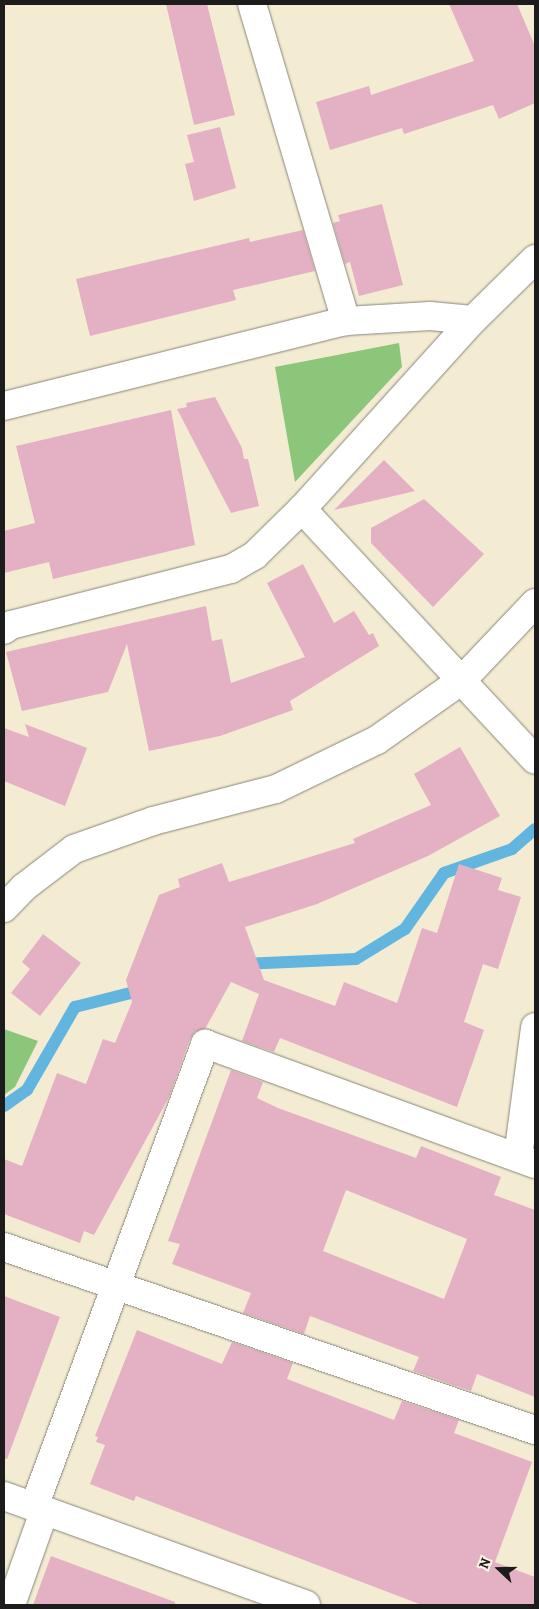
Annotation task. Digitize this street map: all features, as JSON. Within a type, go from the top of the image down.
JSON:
[{"type":"street","points":[[252,4],[346,321]]},
{"type":"street","points":[[4,630],[21,622],[231,569],[255,555],[302,509],[473,320],[535,259]]},
{"type":"street","points":[[4,406],[346,321],[430,316],[473,320]]},
{"type":"street","points":[[302,509],[535,760]]},
{"type":"street","points":[[4,908],[23,888],[74,849],[153,821],[276,789],[377,740],[462,680],[535,603]]},
{"type":"street","points":[[11,1605],[39,1509],[116,1285],[205,1044],[526,1160],[535,1027]]},
{"type":"street","points":[[4,1247],[535,1430]]},
{"type":"street","points":[[4,1496],[306,1605]]},
{"type":"green space","points":[[399,343],[402,367],[295,482],[275,367]]},
{"type":"green space","points":[[4,1029],[38,1041],[15,1087],[4,1095]]},
{"type":"building","points":[[166,4],[207,4],[235,115],[194,125]]},
{"type":"building","points":[[449,4],[517,4],[535,46],[535,103],[499,119],[493,105],[404,134],[402,128],[330,150],[316,102],[369,86],[371,95],[474,61]]},
{"type":"building","points":[[220,127],[236,188],[194,201],[185,164],[194,162],[187,135]]},
{"type":"building","points":[[382,204],[403,285],[359,296],[350,262],[345,264],[333,223],[340,221],[338,215]]},
{"type":"building","points":[[303,230],[315,271],[233,290],[236,300],[90,336],[76,279],[249,238],[250,242]]},
{"type":"building","points":[[215,397],[242,448],[244,459],[248,459],[259,506],[231,513],[177,409],[187,407],[186,403]]},
{"type":"building","points":[[171,410],[195,545],[53,579],[49,562],[4,573],[4,531],[35,523],[16,446]]},
{"type":"building","points":[[384,460],[415,491],[334,510]]},
{"type":"building","points":[[424,499],[484,554],[433,607],[371,543],[371,528]]},
{"type":"building","points":[[303,564],[334,623],[354,611],[369,635],[373,633],[379,646],[290,701],[293,710],[220,736],[149,751],[127,644],[108,692],[22,711],[6,652],[206,606],[212,641],[222,639],[231,683],[305,657],[267,583]]},
{"type":"building","points":[[25,724],[87,748],[65,806],[4,781],[4,728],[29,737]]},
{"type":"building","points":[[460,747],[500,816],[428,856],[317,904],[245,927],[264,980],[335,1006],[344,982],[397,1003],[422,928],[437,933],[459,864],[502,878],[498,890],[521,897],[498,969],[483,964],[464,1022],[484,1030],[457,1107],[280,1038],[274,1052],[242,1041],[259,994],[231,982],[205,1029],[195,1032],[190,1039],[169,1097],[94,1235],[84,1231],[80,1243],[4,1214],[4,1159],[22,1166],[57,1073],[86,1084],[103,1039],[115,1043],[132,1002],[126,980],[159,895],[180,887],[178,879],[222,863],[229,882],[355,843],[353,839],[431,805],[414,774]]},
{"type":"building","points":[[43,934],[81,963],[40,1016],[11,993],[30,969],[22,962]]},
{"type":"building","points":[[231,1070],[263,1082],[257,1098],[278,1108],[416,1158],[421,1146],[501,1177],[494,1195],[535,1210],[535,1397],[477,1374],[471,1391],[413,1371],[419,1357],[310,1316],[304,1334],[243,1313],[251,1293],[172,1264],[180,1244],[168,1241]],"holes":[[[346,1190],[467,1239],[444,1299],[323,1251]]]},
{"type":"building","points":[[4,1296],[60,1317],[7,1459],[4,1458]]},
{"type":"building","points":[[137,1330],[222,1364],[232,1342],[293,1363],[287,1379],[394,1420],[402,1401],[459,1420],[454,1433],[532,1462],[495,1562],[535,1577],[535,1605],[422,1605],[136,1496],[134,1501],[90,1484],[105,1445],[96,1442],[98,1437],[95,1436]]},
{"type":"building","points":[[51,1556],[175,1602],[175,1605],[33,1605]]},
{"type":"waterway","points":[[241,964],[356,959],[405,929],[444,873],[512,849],[535,829]]},
{"type":"waterway","points":[[4,1106],[27,1090],[75,1007],[146,989]]}]
